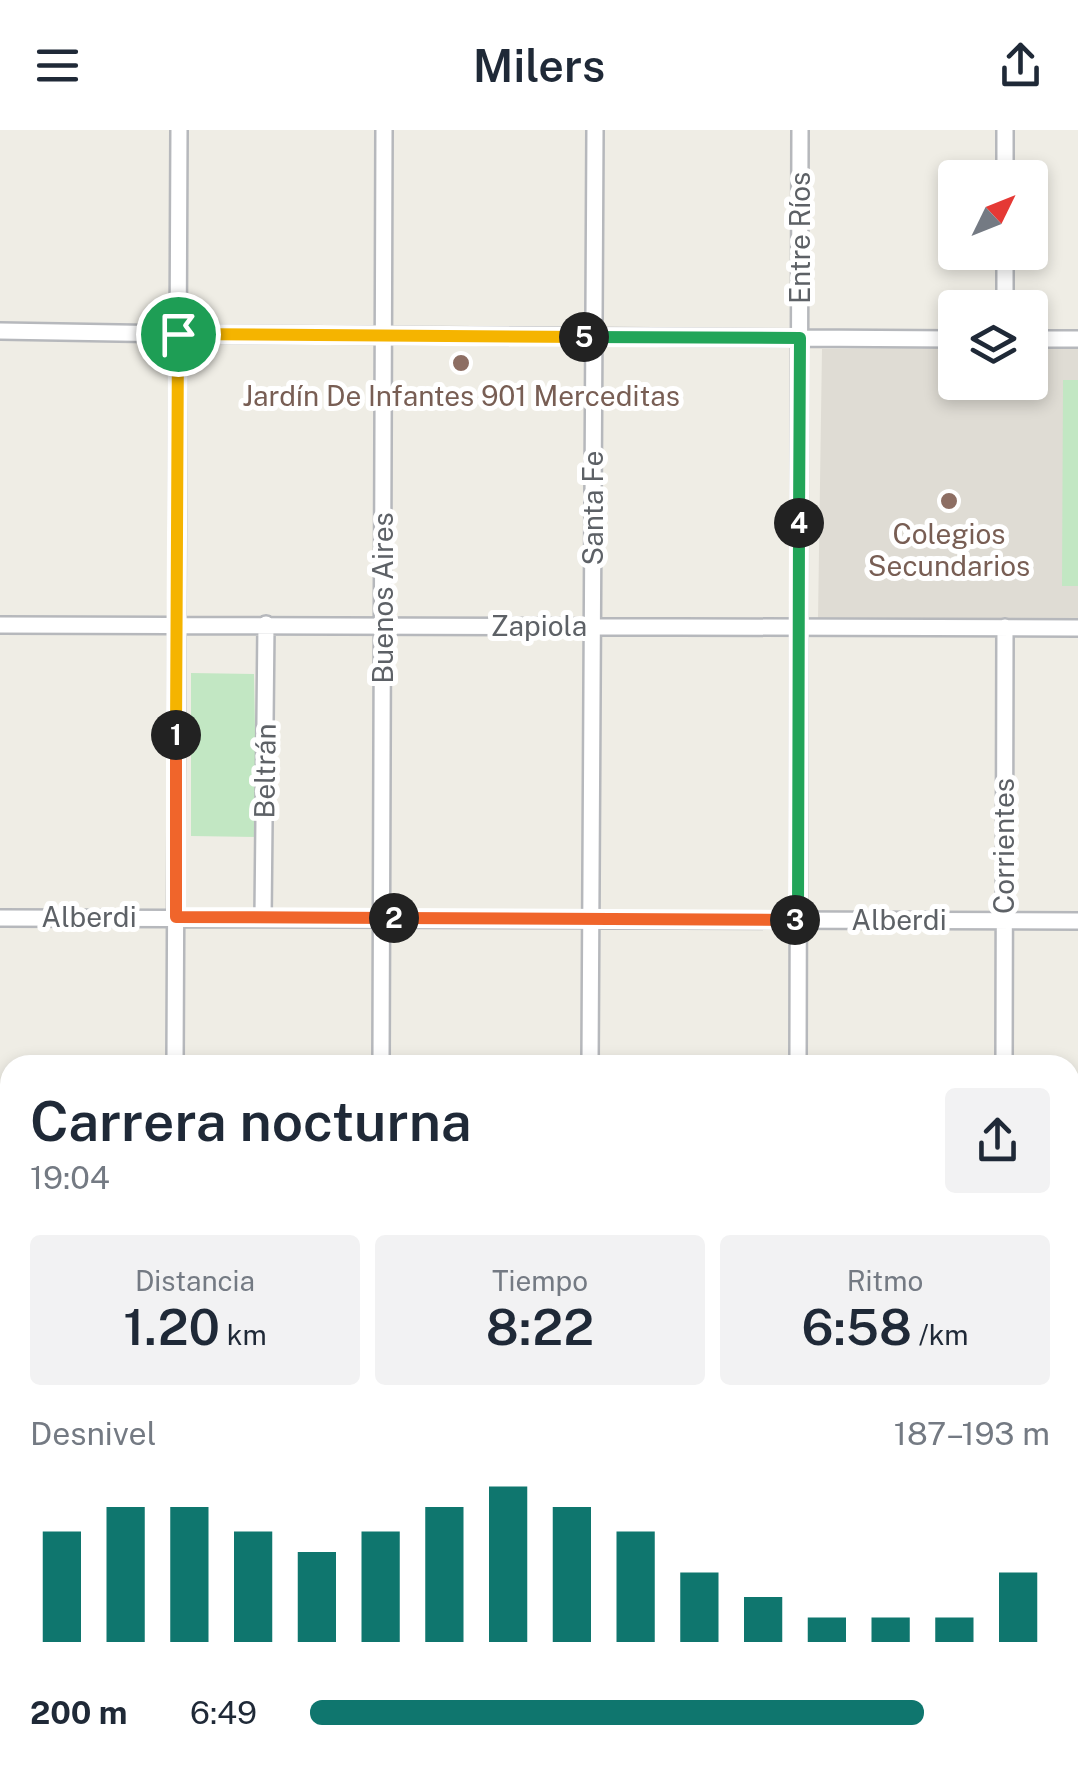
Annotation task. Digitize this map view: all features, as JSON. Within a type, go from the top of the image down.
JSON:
[{"type":"street","points":[[175,1055],[179,130]]},
{"type":"street","name":"Buenos Aires","points":[[381,1055],[384,130]]},
{"type":"street","name":"Santa Fe","points":[[590,1055],[595,130]]},
{"type":"street","name":"Entre Ríos","points":[[798,1055],[800,130]]},
{"type":"street","points":[[1006,130],[1006,160]]},
{"type":"street","points":[[0,331],[938,338]]},
{"type":"street","points":[[1048,339],[1078,339]]},
{"type":"street","name":"Beltrán","points":[[263,918],[266,624]]},
{"type":"street","name":"Zapiola","points":[[0,625],[1078,628]]},
{"type":"street","name":"Corrientes","points":[[1004,1055],[1005,628]]},
{"type":"street","name":"Alberdi","points":[[0,918],[1078,921]]},
{"type":"shaded area","name":"Colegios Secundarios","points":[[938,348],[938,400],[1048,400],[1048,348],[1078,348],[1078,620],[818,619],[822,349]]},
{"type":"green space","points":[[1063,380],[1078,380],[1078,586],[1062,586]]},
{"type":"green space","points":[[191,673],[254,674],[257,837],[191,836]]},
{"type":"place","name":"Jardín De Infantes 901 Merceditas","points":[[461,363]]},
{"type":"place","name":"Colegios Secundarios","points":[[949,501]]},
{"type":"route","points":[[178,334],[800,338],[798,920],[176,917],[178,334]]}]
